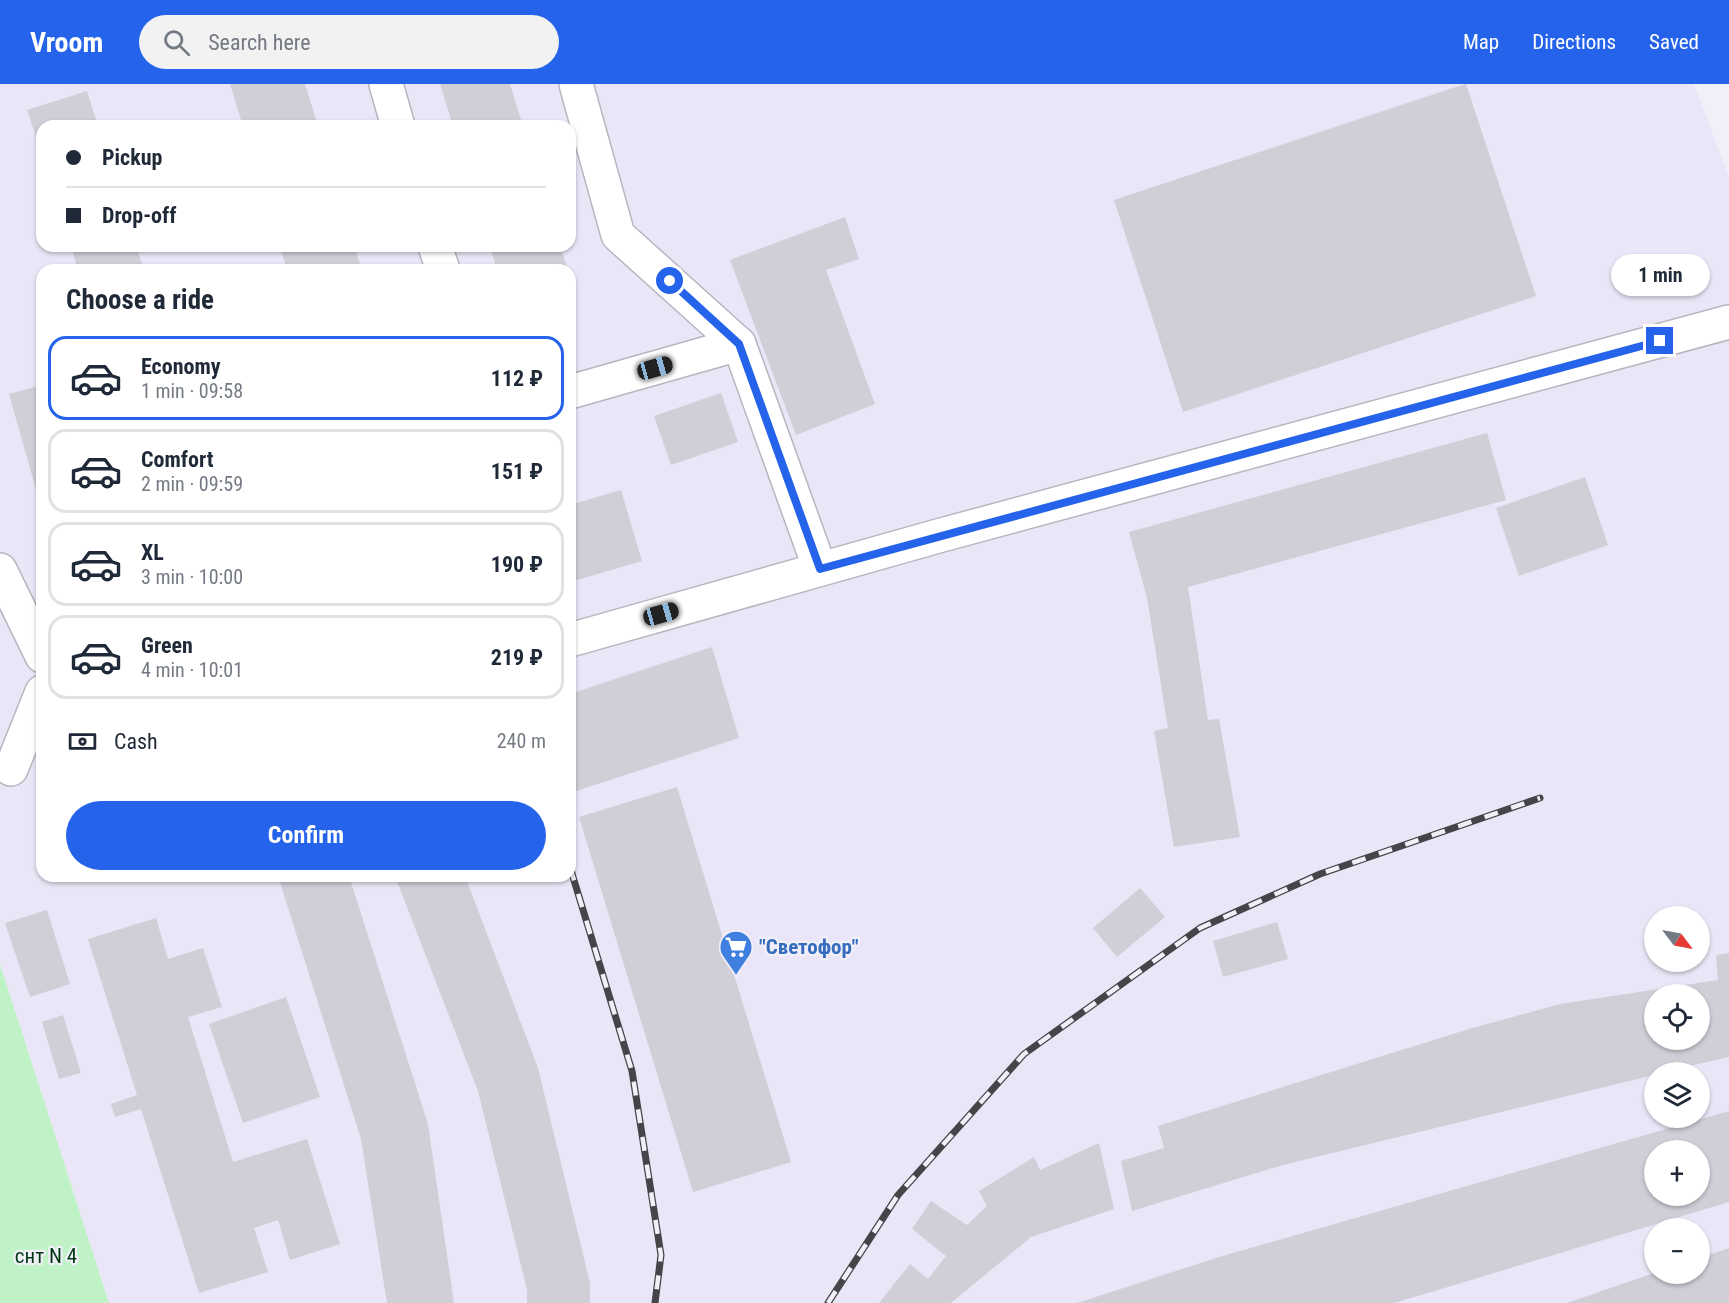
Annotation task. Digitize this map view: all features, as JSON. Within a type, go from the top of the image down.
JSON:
[{"type":"lane","points":[[386,84],[396,120]]},
{"type":"lane","points":[[576,84],[618,235],[739,344],[820,569]]},
{"type":"lane","points":[[576,638],[820,569],[1729,322]]},
{"type":"lane","points":[[576,390],[739,344]]},
{"type":"lane","points":[[0,570],[36,644]]},
{"type":"lane","points":[[36,707],[11,769],[36,763]]},
{"type":"shaded area","points":[[0,84],[1694,84],[1729,177],[1729,1303],[109,1303],[0,964]]},
{"type":"green space","name":"снт N 4","points":[[0,964],[109,1303],[0,1303]]},
{"type":"building","points":[[230,84],[305,84],[316,120],[241,120]]},
{"type":"building","points":[[440,84],[510,84],[521,120],[451,120]]},
{"type":"building","points":[[1466,84],[1536,296],[1183,412],[1114,200]]},
{"type":"building","points":[[87,91],[96,120],[36,120],[36,137],[27,110]]},
{"type":"building","points":[[845,217],[859,259],[826,270],[875,404],[796,435],[730,260]]},
{"type":"building","points":[[73,252],[138,252],[142,264],[76,264]]},
{"type":"building","points":[[282,252],[356,252],[360,264],[285,264]]},
{"type":"building","points":[[492,252],[562,252],[566,264],[495,264]]},
{"type":"building","points":[[36,387],[36,489],[9,394]]},
{"type":"building","points":[[721,393],[738,442],[671,465],[654,416]]},
{"type":"building","points":[[1487,433],[1506,500],[1188,587],[1208,720],[1219,719],[1240,837],[1174,847],[1154,731],[1168,728],[1147,598],[1129,532]]},
{"type":"building","points":[[1585,477],[1608,545],[1519,576],[1496,508]]},
{"type":"building","points":[[621,490],[642,561],[576,580],[576,503]]},
{"type":"building","points":[[712,647],[739,738],[576,791],[576,692]]},
{"type":"building","points":[[677,787],[791,1162],[693,1192],[579,817]]},
{"type":"building","points":[[280,882],[351,882],[428,1124],[454,1303],[387,1303],[361,1139]]},
{"type":"building","points":[[397,882],[467,882],[538,1068],[590,1283],[590,1303],[527,1303],[527,1290],[478,1091]]},
{"type":"building","points":[[1140,888],[1165,917],[1117,957],[1093,928]]},
{"type":"building","points":[[47,910],[70,984],[30,997],[5,923]]},
{"type":"building","points":[[156,918],[168,959],[203,948],[222,1007],[188,1017],[233,1162],[307,1139],[340,1244],[290,1260],[278,1220],[254,1228],[268,1272],[199,1293],[141,1109],[115,1117],[111,1104],[137,1095],[88,939]]},
{"type":"building","points":[[1277,922],[1288,959],[1223,977],[1213,941]]},
{"type":"building","points":[[1729,953],[1729,1057],[1707,1062],[1644,1062],[1644,1077],[1283,1165],[1132,1211],[1121,1161],[1164,1148],[1158,1126],[1469,1029],[1560,1004],[1644,991],[1644,1050],[1710,1050],[1710,984],[1692,984],[1718,980],[1716,955]]},
{"type":"building","points":[[286,997],[320,1097],[243,1123],[209,1024]]},
{"type":"building","points":[[63,1015],[81,1073],[59,1079],[42,1022]]},
{"type":"building","points":[[1729,1111],[1729,1202],[1676,1218],[1644,1218],[1644,1228],[1428,1293],[1394,1303],[1077,1303],[1219,1257],[1670,1128],[1710,1128],[1710,1116]]},
{"type":"building","points":[[1099,1143],[1114,1209],[1031,1237],[951,1303],[879,1303],[910,1264],[928,1279],[946,1256],[912,1229],[931,1201],[967,1225],[987,1206],[979,1191],[1034,1157],[1040,1170]]},
{"type":"building","points":[[1729,1248],[1729,1303],[1567,1303],[1644,1276],[1644,1284],[1710,1284],[1710,1255]]},
{"type":"railway","points":[[828,1303],[898,1195],[1024,1054],[1200,928],[1320,874],[1540,798]]},
{"type":"railway","points":[[575,882],[632,1071],[661,1255],[655,1303]]},
{"type":"place","name":"\"Светофор\"","points":[[736,976]]},
{"type":"route","points":[[670,281],[739,344],[820,569],[1660,341]]}]
